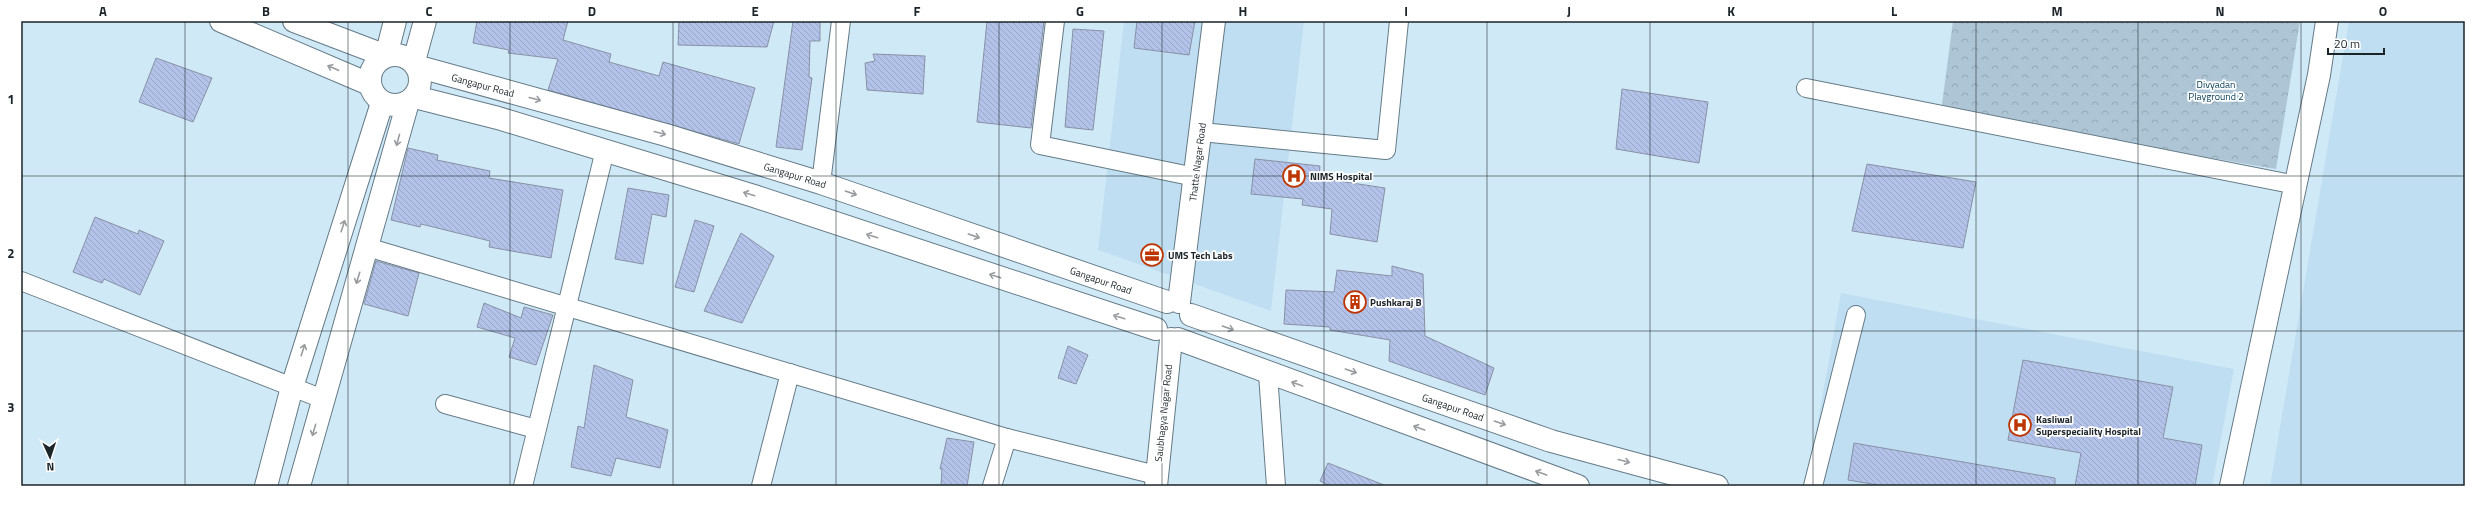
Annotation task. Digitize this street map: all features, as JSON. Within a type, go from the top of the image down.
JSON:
[{"type":"main road","points":[[221,21],[369,84]]},
{"type":"main road","points":[[294,21],[386,56],[404,57],[415,64]]},
{"type":"main road","points":[[395,21],[386,56],[372,67],[369,84],[371,92],[382,103],[401,105],[411,99],[498,118],[754,196],[1168,336],[1268,374],[1578,486]]},
{"type":"main road","points":[[299,486],[411,99],[420,82],[415,64],[425,21]]},
{"type":"main road","name":"Thatte Nagar Road","points":[[1179,307],[1214,21]]},
{"type":"main road","points":[[2231,486],[2319,75],[2327,21]]},
{"type":"main road","name":"Gangapur Road","points":[[415,64],[666,135],[821,183],[1179,307],[1551,441],[1718,486]]},
{"type":"main road","points":[[266,486],[292,387],[382,103]]},
{"type":"main road","points":[[1161,306],[1179,307],[1191,327],[1183,336],[1168,336],[1154,316],[1161,306]]},
{"type":"main road","name":"Saubhagya Nagar Road","points":[[1156,481],[1168,336]]},
{"type":"street","points":[[821,183],[841,21]]},
{"type":"street","points":[[1055,21],[1040,145],[1195,177]]},
{"type":"street","points":[[1201,132],[1386,150],[1399,21]]},
{"type":"street","points":[[1806,88],[2296,185]]},
{"type":"street","points":[[523,486],[536,429],[568,307],[605,150]]},
{"type":"street","points":[[367,247],[1156,481]]},
{"type":"street","points":[[21,281],[323,399]]},
{"type":"street","points":[[1813,486],[1856,315]]},
{"type":"street","points":[[761,486],[790,373]]},
{"type":"street","points":[[1268,374],[1276,486]]},
{"type":"street","points":[[445,404],[536,429]]},
{"type":"street","points":[[992,486],[1007,438]]},
{"type":"shaded area","points":[[1124,21],[1304,21],[1271,311],[1098,250]]},
{"type":"shaded area","points":[[2349,21],[2465,21],[2465,486],[2270,486]]},
{"type":"shaded area","name":"Kasliwal Superspeciality Hospital","points":[[1841,293],[2234,369],[2212,486],[1829,486],[1807,482]]},
{"type":"green space","name":"Divyadan Playground 2","points":[[1953,21],[2300,21],[2276,169],[1941,112]]},
{"type":"building","points":[[477,21],[568,21],[563,40],[611,54],[609,62],[659,76],[663,62],[755,88],[739,144],[548,90],[558,59],[508,53],[509,50],[473,43]]},
{"type":"building","points":[[679,21],[774,21],[767,47],[678,45]]},
{"type":"building","points":[[793,21],[820,21],[820,41],[810,41],[809,77],[812,78],[802,150],[776,147]]},
{"type":"building","points":[[987,21],[1044,21],[1031,128],[977,122]]},
{"type":"building","points":[[1137,21],[1195,21],[1189,55],[1134,48]]},
{"type":"building","points":[[1073,29],[1104,31],[1093,130],[1065,127]]},
{"type":"building","points":[[873,54],[925,56],[923,94],[867,90],[865,63],[875,61]]},
{"type":"building","points":[[156,58],[212,78],[193,122],[139,102]]},
{"type":"building","points":[[1622,89],[1708,102],[1699,163],[1616,149]]},
{"type":"building","points":[[408,148],[438,155],[437,160],[490,171],[489,178],[563,190],[551,258],[489,247],[490,241],[421,224],[420,227],[391,220]]},
{"type":"building","points":[[1255,159],[1320,166],[1319,178],[1385,188],[1377,242],[1330,234],[1332,209],[1302,205],[1303,199],[1251,194]]},
{"type":"building","points":[[1867,164],[1976,182],[1963,248],[1852,231]]},
{"type":"building","points":[[628,188],[669,195],[666,217],[652,214],[643,264],[615,259]]},
{"type":"building","points":[[95,217],[138,234],[139,230],[164,241],[140,295],[104,279],[102,283],[73,272]]},
{"type":"building","points":[[695,220],[714,226],[694,292],[675,287]]},
{"type":"building","points":[[741,233],[774,256],[742,323],[704,311]]},
{"type":"building","points":[[376,261],[419,273],[408,316],[364,304]]},
{"type":"building","points":[[1392,266],[1423,274],[1425,336],[1494,368],[1485,395],[1389,361],[1390,340],[1330,330],[1330,327],[1284,324],[1286,290],[1334,292],[1337,270],[1392,276]]},
{"type":"building","points":[[484,303],[521,318],[524,307],[553,315],[536,365],[509,357],[515,338],[477,327]]},
{"type":"building","points":[[1068,346],[1088,355],[1076,384],[1058,378]]},
{"type":"building","points":[[2023,360],[2173,387],[2163,438],[2202,445],[2195,486],[2075,486],[2081,453],[2008,440]]},
{"type":"building","points":[[594,365],[633,380],[626,417],[668,430],[660,468],[616,458],[611,476],[571,467],[578,426],[584,428]]},
{"type":"building","points":[[947,438],[974,442],[967,486],[941,486],[942,469],[940,469]]},
{"type":"building","points":[[1854,443],[2055,478],[2055,486],[1884,486],[1848,480]]},
{"type":"building","points":[[1328,463],[1384,486],[1331,486],[1320,481]]},
{"type":"place","name":"NIMS Hospital","points":[[1294,176]]},
{"type":"place","name":"UMS Tech Labs","points":[[1152,255]]},
{"type":"place","name":"Pushkaraj B","points":[[1355,302]]},
{"type":"place","name":"Kasliwal Superspeciality Hospital","points":[[2020,425]]}]
